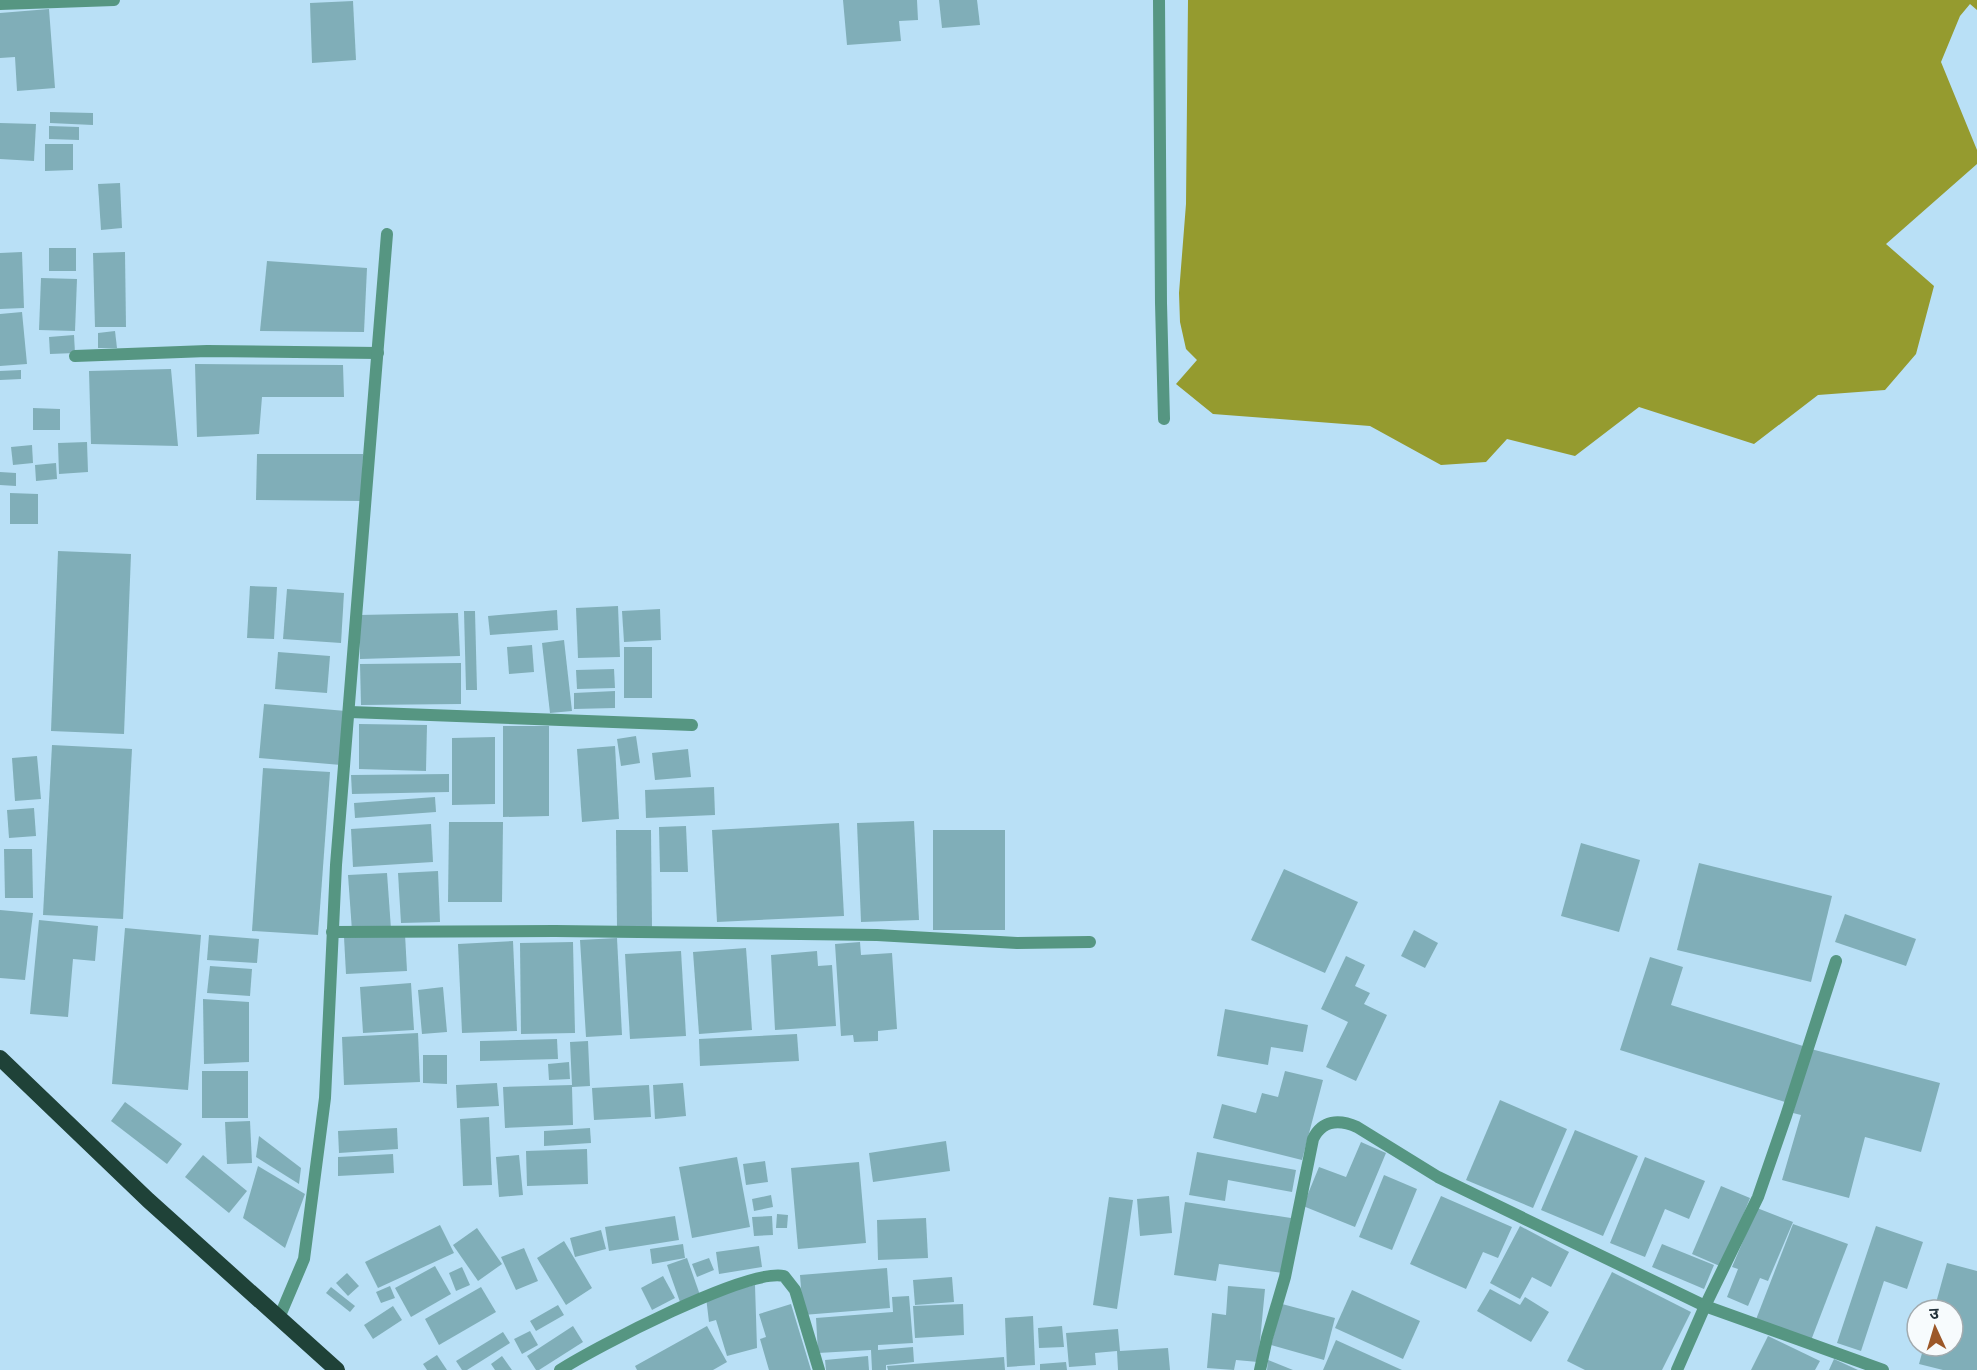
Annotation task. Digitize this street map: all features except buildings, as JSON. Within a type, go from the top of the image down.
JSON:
[{"type":"highway","points":[[0,1058],[148,1200],[337,1370]]},
{"type":"street","points":[[0,4],[114,0]]},
{"type":"street","points":[[1159,0],[1164,419]]},
{"type":"street","points":[[279,1318],[304,1259],[325,1098],[336,865],[387,234]]},
{"type":"street","points":[[75,356],[207,351],[378,353]]},
{"type":"street","points":[[350,712],[692,725]]},
{"type":"street","points":[[332,932],[555,931],[877,935],[1017,943],[1090,942]]},
{"type":"street","points":[[1677,1370],[1758,1197],[1836,961]]},
{"type":"street","points":[[1260,1370],[1267,1338],[1286,1277],[1313,1139],[1317,1131],[1327,1123],[1345,1122],[1357,1126],[1438,1177],[1705,1306],[1883,1370]]},
{"type":"street","points":[[560,1370],[597,1348],[710,1295],[776,1274],[784,1276],[795,1290],[819,1370]]},
{"type":"shaded area","points":[[1188,0],[1977,0],[1977,10],[1970,4],[1960,16],[1941,62],[1977,150],[1977,164],[1886,244],[1934,286],[1916,354],[1885,390],[1818,395],[1754,444],[1639,407],[1575,456],[1507,439],[1486,462],[1441,465],[1370,426],[1213,414],[1176,384],[1197,360],[1186,349],[1180,322],[1179,293],[1186,204]]}]
